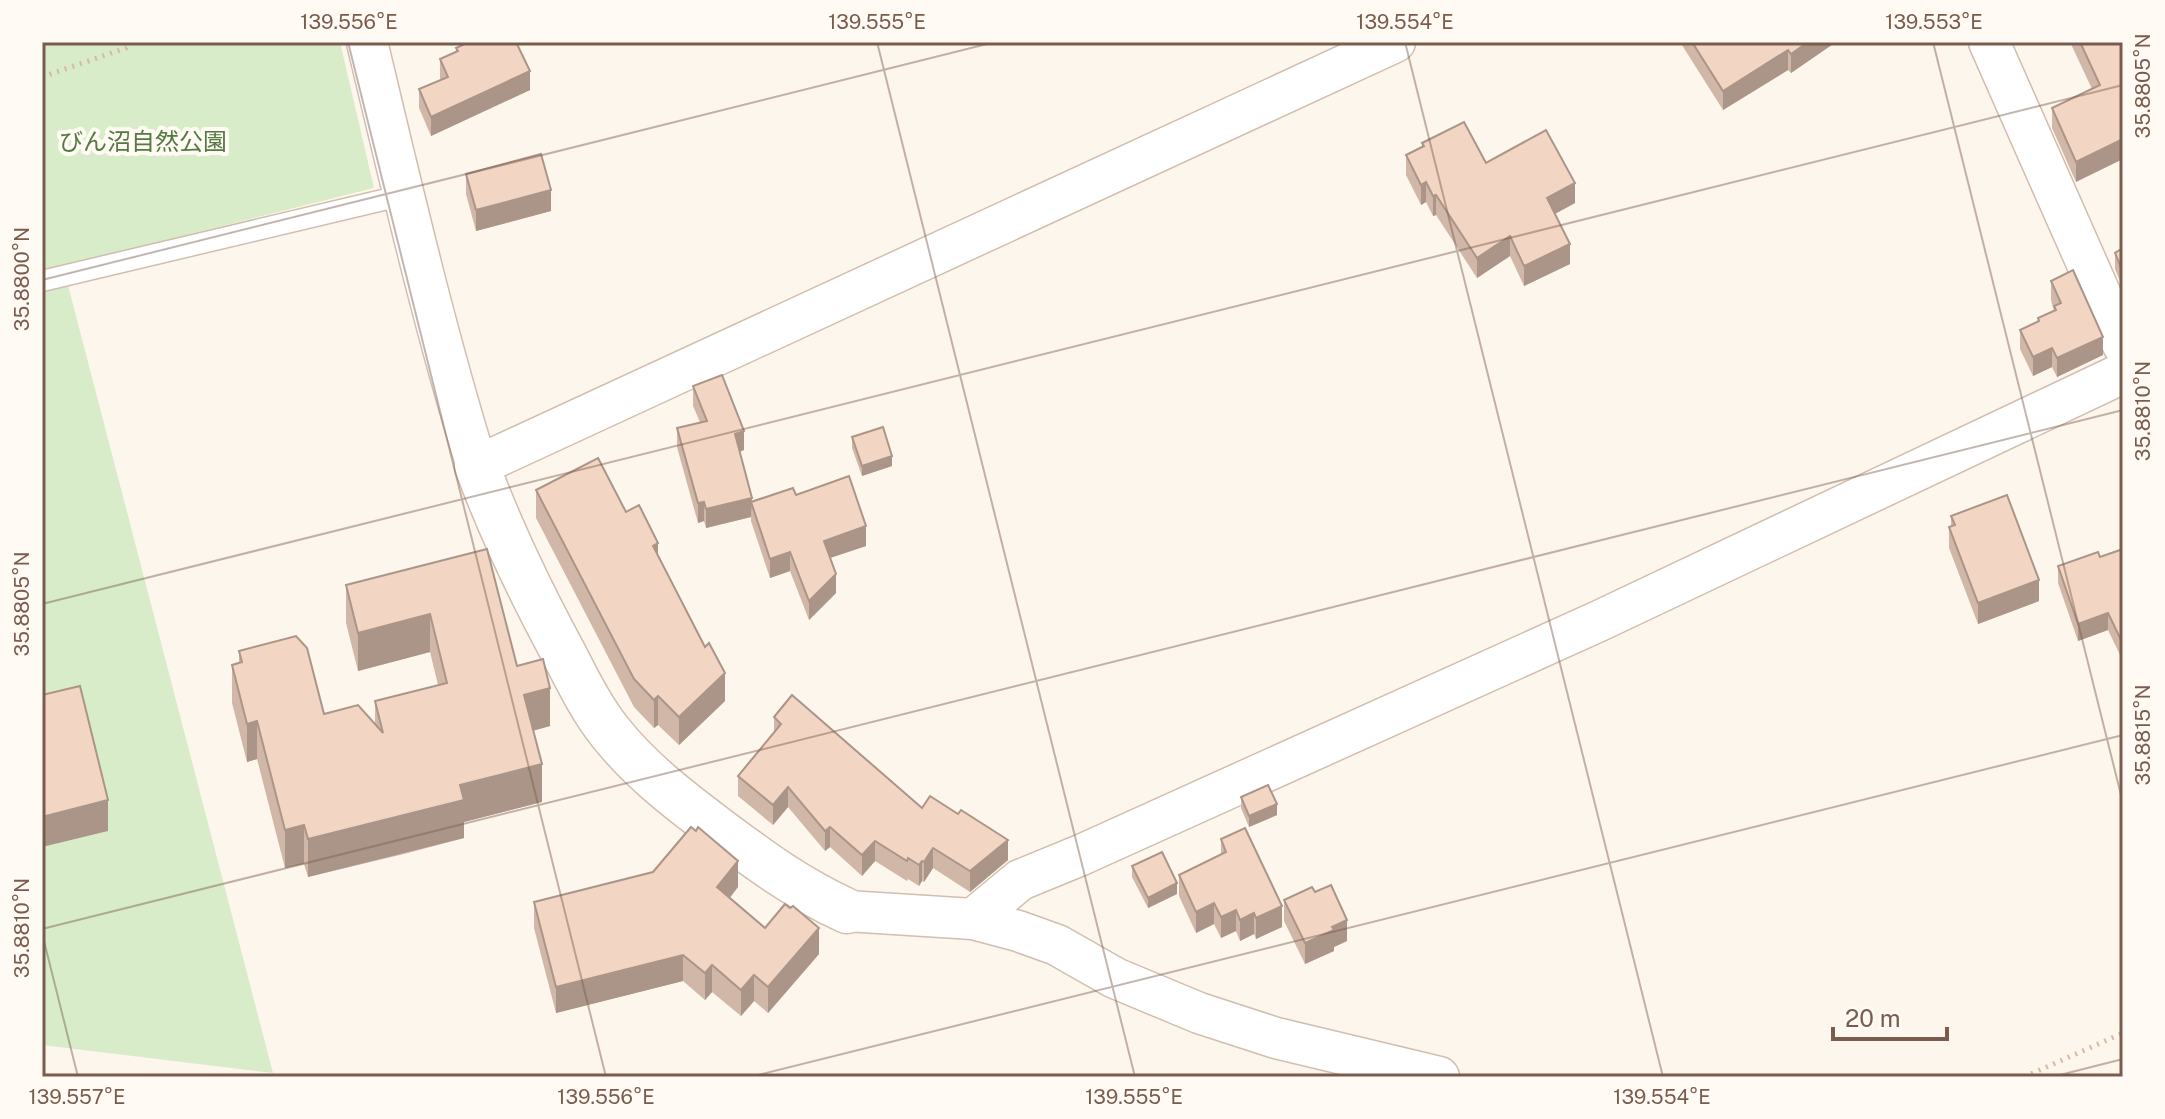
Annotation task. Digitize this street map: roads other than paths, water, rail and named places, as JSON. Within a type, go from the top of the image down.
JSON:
[{"type":"street","points":[[367,42],[404,195],[477,466],[527,583],[592,707],[647,774],[781,876],[847,911],[973,919],[1018,931],[1057,945],[1115,978],[1199,1013],[1276,1038],[1439,1077]]},
{"type":"street","points":[[477,466],[1395,42]]},
{"type":"street","points":[[1989,42],[2123,345]]},
{"type":"street","points":[[973,919],[1020,880],[1571,634],[2123,373]]},
{"type":"lane","points":[[42,281],[404,195]]},
{"type":"park label","name":"びん沼自然公園","points":[[143,142]]}]
